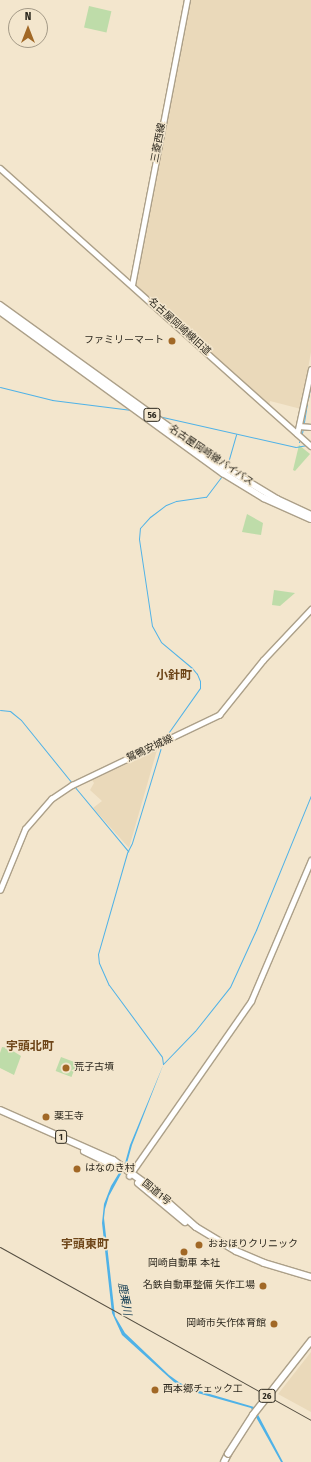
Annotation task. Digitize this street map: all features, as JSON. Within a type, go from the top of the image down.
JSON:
[{"type":"highway","name":"国道1号","points":[[0,1110],[100,1153],[125,1170],[211,1237],[236,1252],[264,1263],[311,1277]]},
{"type":"highway","name":"国道1号","points":[[0,1114],[125,1170],[209,1240],[235,1255],[262,1266],[311,1281]]},
{"type":"main road","name":"名古屋岡崎線バイパス","points":[[0,305],[118,394],[150,422],[239,483],[274,503],[311,519]]},
{"type":"main road","name":"名古屋岡崎線バイパス","points":[[0,311],[118,394],[124,395],[226,468],[277,499],[311,515]]},
{"type":"main road","name":"26","points":[[224,1462],[253,1415],[311,1341]]},
{"type":"street","name":"三菱西線","points":[[132,285],[187,0]]},
{"type":"street","name":"名古屋岡崎線旧道","points":[[0,168],[311,446]]},
{"type":"street","points":[[297,434],[311,369]]},
{"type":"street","points":[[299,426],[311,427]]},
{"type":"street","name":"鴛鴨安城線","points":[[0,890],[25,829],[51,799],[72,785],[219,714],[263,660],[311,609]]},
{"type":"street","points":[[125,1170],[251,1001],[311,860]]},
{"type":"shaded area","points":[[190,0],[311,0],[311,352],[301,409],[270,401],[269,407],[135,285]]},
{"type":"shaded area","points":[[157,750],[129,848],[93,808],[102,801],[90,790],[94,783],[92,780]]},
{"type":"shaded area","points":[[311,1352],[311,1412],[278,1394]]},
{"type":"green space","points":[[89,6],[111,11],[106,33],[84,27]]},
{"type":"green space","points":[[299,445],[310,454],[295,471],[293,470]]},
{"type":"green space","points":[[247,514],[263,523],[261,535],[242,532]]},
{"type":"green space","points":[[274,590],[295,593],[280,606],[272,605]]},
{"type":"green space","points":[[2,1047],[8,1048],[21,1056],[14,1075],[0,1068],[0,1053]]},
{"type":"green space","points":[[61,1057],[77,1063],[71,1077],[56,1071]]},
{"type":"water","points":[[164,1063],[132,1145],[127,1163],[109,1196],[105,1209],[104,1218],[115,1316],[125,1333],[169,1375],[180,1383],[196,1390],[254,1407],[283,1462],[281,1462],[251,1408],[194,1392],[174,1382],[122,1335],[112,1313],[102,1223],[104,1204],[111,1186],[125,1163],[130,1145]]},
{"type":"waterway","points":[[308,399],[311,382]]},
{"type":"waterway","points":[[0,387],[52,400],[131,410]]},
{"type":"waterway","points":[[304,422],[307,404]]},
{"type":"waterway","points":[[158,416],[296,447],[307,445]]},
{"type":"waterway","points":[[302,433],[303,428]]},
{"type":"waterway","points":[[227,466],[236,434]]},
{"type":"waterway","points":[[164,739],[200,688],[200,681],[192,668],[161,642],[152,626],[139,539],[140,528],[150,517],[166,505],[176,501],[206,497],[222,476]]},
{"type":"waterway","points":[[0,710],[10,711],[21,720],[72,783]]},
{"type":"waterway","points":[[162,744],[132,843],[127,853],[98,954],[99,963],[109,985],[162,1057],[163,1064]]},
{"type":"waterway","points":[[74,786],[128,851]]},
{"type":"waterway","points":[[163,1064],[195,1031],[230,987],[256,930],[311,795]]},
{"type":"railway","points":[[0,1247],[311,1420]]},
{"type":"place","name":"ファミリーマート","points":[[172,341]]},
{"type":"place","name":"荒子古墳","points":[[66,1068]]},
{"type":"place","name":"薬王寺","points":[[46,1117]]},
{"type":"place","name":"はなのき村","points":[[77,1169]]},
{"type":"place","name":"おおほりクリニック","points":[[199,1245]]},
{"type":"place","name":"岡崎自動車 本社","points":[[184,1252]]},
{"type":"place","name":"名鉄自動車整備 矢作工場","points":[[263,1286]]},
{"type":"place","name":"岡崎市矢作体育館","points":[[274,1324]]},
{"type":"place","name":"西本郷チェック工","points":[[155,1390]]},
{"type":"district","name":"小針町","points":[[174,676]]},
{"type":"district","name":"宇頭北町","points":[[30,1047]]},
{"type":"district","name":"宇頭東町","points":[[85,1245]]},
{"type":"water label","name":"鹿乗川","points":[[124,1299]]}]
